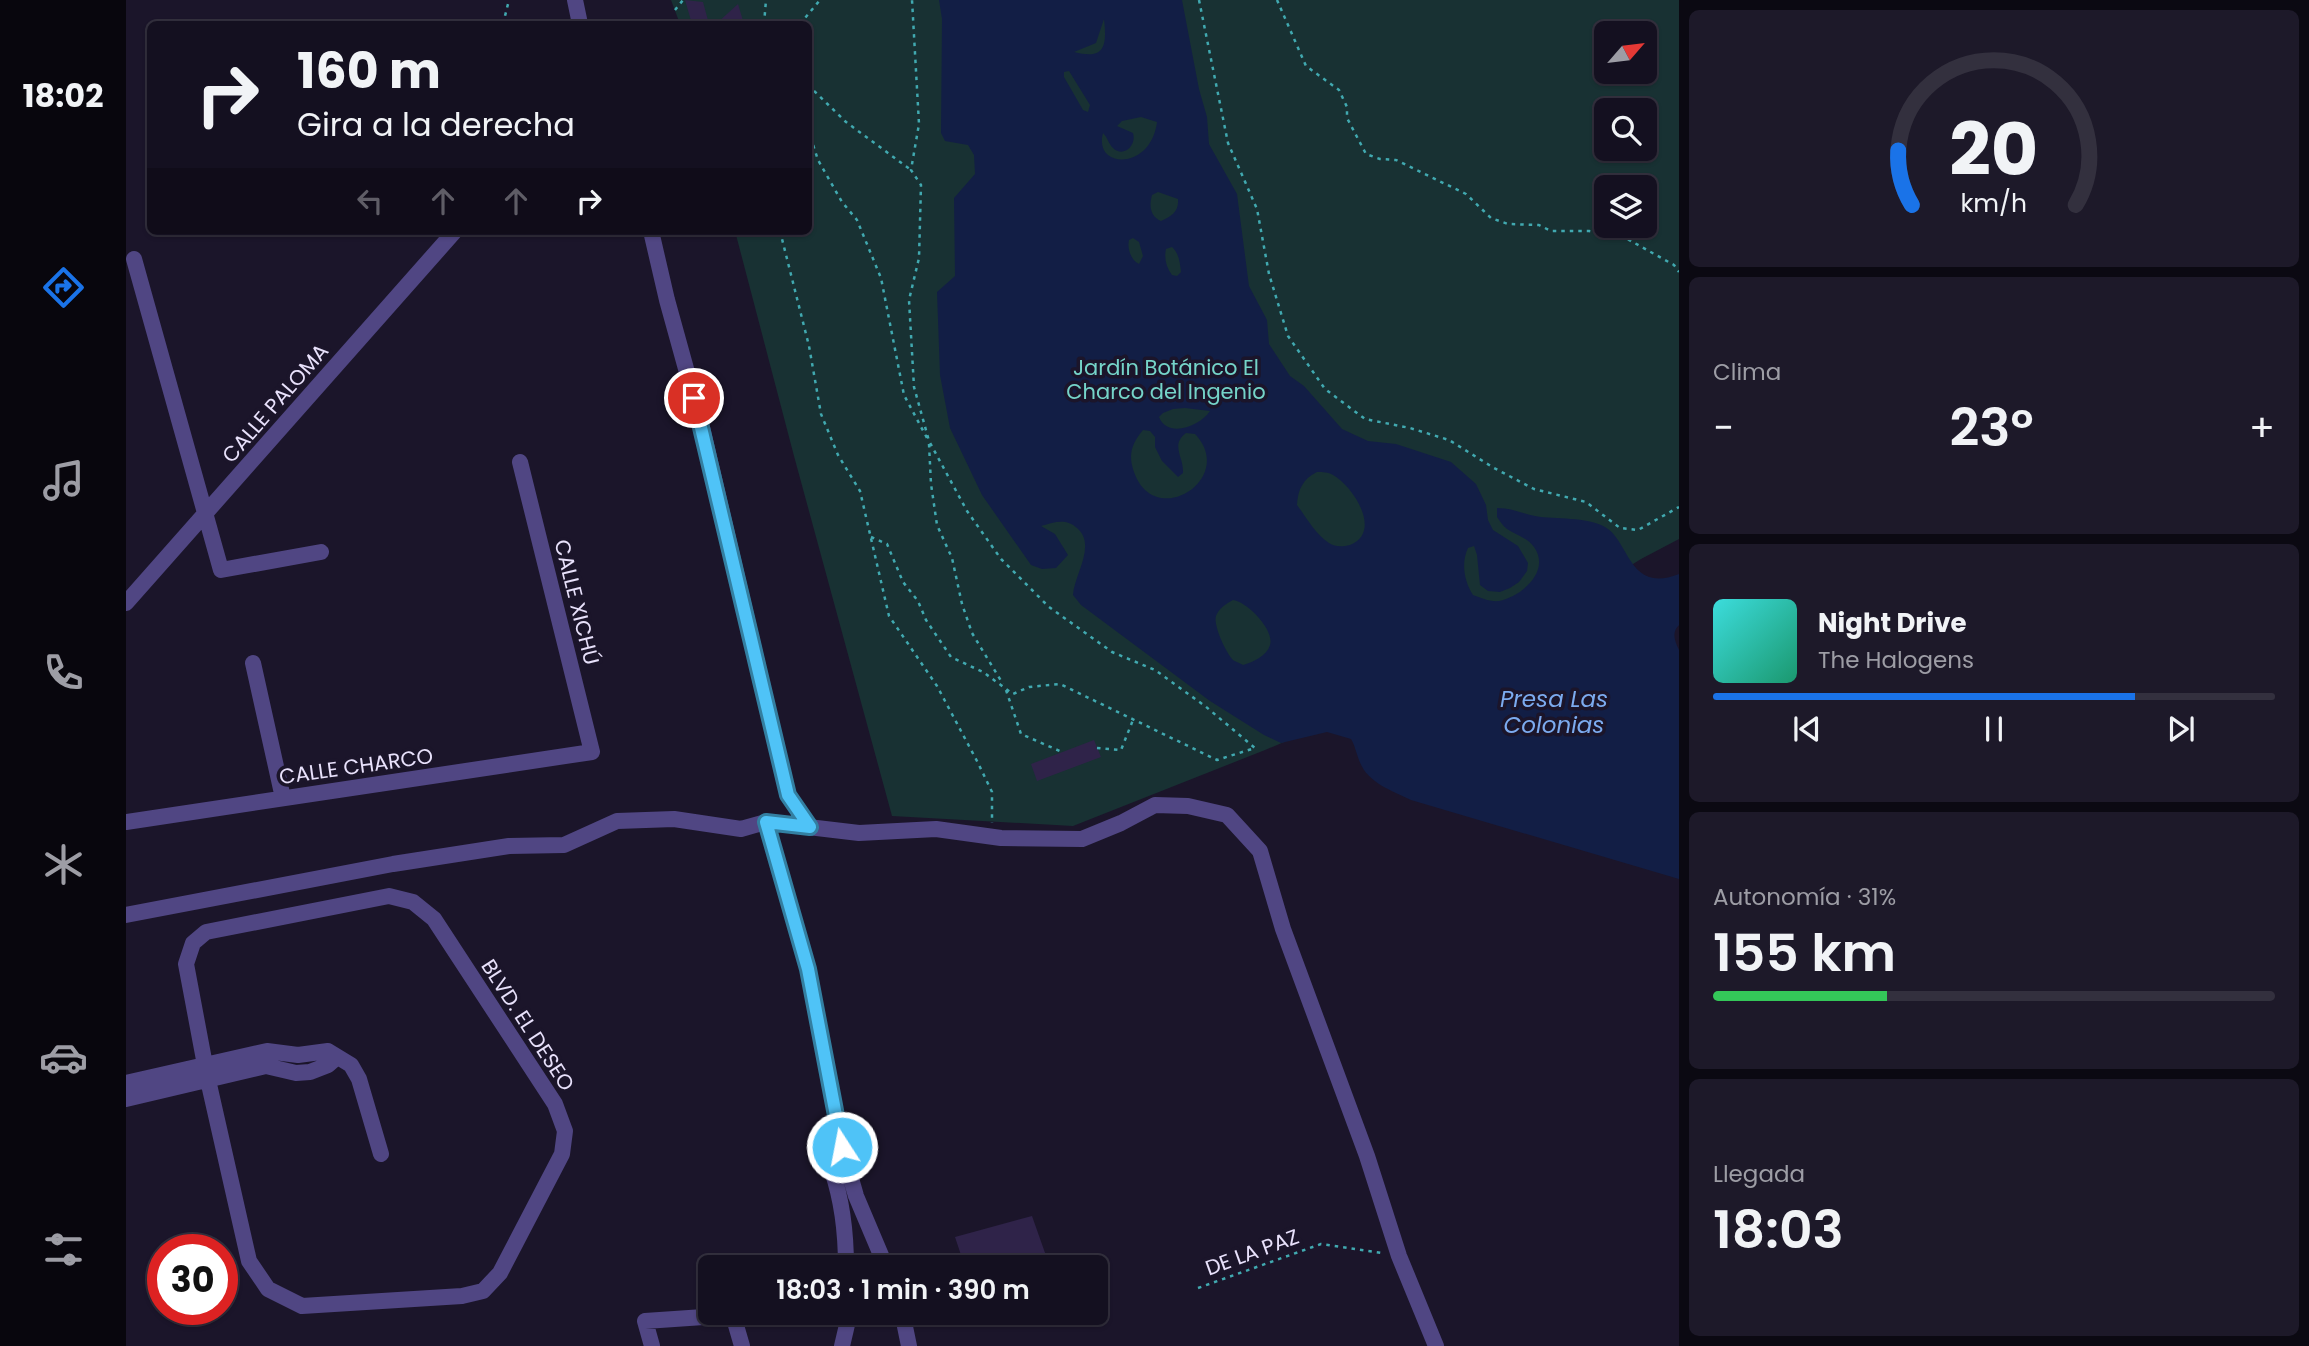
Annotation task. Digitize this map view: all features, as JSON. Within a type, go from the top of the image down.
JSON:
[{"type":"street","points":[[575,0],[579,21]]},
{"type":"street","name":"CALLE PALOMA","points":[[126,603],[451,235]]},
{"type":"street","points":[[651,235],[701,423],[788,795],[810,827]]},
{"type":"street","points":[[134,259],[221,570],[321,552]]},
{"type":"street","name":"CALLE XICHÚ","points":[[520,462],[592,752]]},
{"type":"street","points":[[253,663],[283,798]]},
{"type":"street","name":"CALLE CHARCO","points":[[126,821],[592,752]]},
{"type":"street","points":[[126,915],[405,862],[509,846],[564,845],[617,821],[674,819],[741,829],[766,822],[859,833],[936,829],[1001,838],[1082,839],[1155,805],[1188,806],[1227,815],[1259,851],[1283,929],[1367,1156],[1399,1256],[1436,1346]]},
{"type":"street","points":[[766,822],[808,969],[842,1147],[856,1196],[881,1255]]},
{"type":"street","name":"BLVD. EL DESEO","points":[[389,896],[413,902],[434,919],[555,1104],[565,1131],[562,1154],[500,1273],[483,1291],[462,1296],[302,1306],[268,1289],[249,1261],[206,1072],[186,964],[193,943],[206,932],[389,896]]},
{"type":"street","points":[[126,1099],[267,1051],[298,1055],[328,1051],[335,1058],[351,1065],[359,1079],[381,1154]]},
{"type":"street","points":[[126,1083],[206,1072]]},
{"type":"street","points":[[842,1147],[832,1171],[840,1194],[845,1224],[846,1255]]},
{"type":"street","points":[[652,1346],[645,1321],[733,1315],[742,1346]]},
{"type":"street","points":[[842,1346],[847,1325]]},
{"type":"street","points":[[905,1325],[909,1346]]},
{"type":"path","points":[[504,21],[509,0]]},
{"type":"path","points":[[675,10],[683,0]]},
{"type":"path","points":[[764,21],[766,0]]},
{"type":"path","points":[[802,21],[820,0]]},
{"type":"path","points":[[911,170],[919,124],[912,0]]},
{"type":"path","points":[[1199,0],[1228,143],[1257,209],[1269,274],[1288,336],[1325,389],[1365,419],[1450,440],[1534,489],[1586,502],[1620,528],[1638,530],[1679,507]]},
{"type":"path","points":[[1277,0],[1306,66],[1339,90],[1347,107],[1346,118],[1366,154],[1380,159],[1396,160],[1455,188],[1466,194],[1491,218],[1508,224],[1539,225],[1551,231],[1590,231],[1622,236],[1674,265],[1679,272]]},
{"type":"path","points":[[812,89],[846,122],[911,170],[921,185],[919,258],[909,300],[910,338],[914,387],[929,441],[930,484],[937,525],[952,558],[962,604],[972,633],[1005,688],[1021,734],[1062,752]]},
{"type":"path","points":[[812,141],[818,160],[842,202],[857,220],[881,278],[904,396],[967,511],[1001,559],[1049,607],[1112,652],[1155,670],[1205,706],[1255,748],[1217,760],[1060,684],[1029,687],[1013,694],[983,672],[951,657],[926,620],[918,601],[903,582],[887,544],[872,537]]},
{"type":"path","points":[[781,235],[809,346],[821,414],[838,456],[860,491],[889,616],[937,686],[978,763],[992,792],[992,822],[1001,838]]},
{"type":"path","points":[[1097,748],[1121,750],[1133,720]]},
{"type":"path","name":"DE LA PAZ","points":[[1198,1288],[1321,1244],[1399,1256]]},
{"type":"green space","name":"Jardín Botánico El Charco del Ingenio","points":[[671,0],[1679,0],[1679,539],[1641,559],[1523,633],[1430,680],[1265,750],[1073,826],[892,816],[736,235],[812,235],[812,21],[679,21]]},
{"type":"water","name":"Presa Las Colonias","points":[[939,0],[1182,0],[1207,117],[1209,144],[1237,194],[1249,286],[1267,320],[1269,344],[1290,376],[1304,386],[1342,429],[1368,441],[1396,444],[1451,462],[1476,484],[1486,505],[1488,520],[1493,530],[1518,546],[1528,563],[1527,571],[1519,582],[1500,592],[1488,591],[1480,585],[1474,546],[1468,548],[1464,572],[1473,595],[1499,601],[1517,594],[1532,581],[1539,565],[1534,547],[1504,526],[1497,517],[1497,508],[1597,524],[1613,534],[1640,572],[1649,577],[1662,578],[1679,574],[1679,625],[1674,634],[1679,650],[1679,879],[1411,800],[1380,785],[1368,775],[1351,739],[1327,732],[1281,743],[1264,735],[1210,701],[1081,605],[1073,595],[1085,543],[1083,535],[1069,523],[1041,526],[1055,534],[1068,555],[1056,568],[1042,569],[1031,565],[982,495],[950,428],[940,375],[937,292],[955,276],[954,198],[975,174],[974,155],[968,145],[945,141],[941,133],[942,19]],"holes":[[[1104,19],[1105,37],[1102,49],[1092,54],[1074,52],[1096,43]],[[1069,71],[1090,105],[1088,112],[1083,110],[1064,77],[1064,72]],[[1141,117],[1157,122],[1153,138],[1145,149],[1135,157],[1124,159],[1114,158],[1106,153],[1102,145],[1103,133],[1117,151],[1125,151],[1131,146],[1133,133],[1117,126],[1122,121]],[[1158,192],[1178,199],[1174,213],[1161,221],[1151,210],[1152,195]],[[1133,238],[1139,242],[1143,256],[1139,264],[1132,257],[1129,240]],[[1172,247],[1176,252],[1181,272],[1177,276],[1172,275],[1168,269],[1165,252]],[[1185,408],[1210,411],[1192,425],[1176,429],[1163,424],[1159,417],[1163,413]],[[1143,430],[1150,431],[1155,437],[1155,447],[1162,461],[1178,477],[1183,473],[1179,442],[1186,433],[1195,434],[1205,451],[1206,467],[1199,482],[1187,492],[1172,498],[1157,497],[1143,488],[1132,463],[1132,448]],[[1317,472],[1325,472],[1333,475],[1349,489],[1364,520],[1360,539],[1350,545],[1339,546],[1329,543],[1320,535],[1297,505],[1300,489],[1305,481]],[[1233,600],[1252,611],[1268,632],[1270,645],[1266,652],[1243,665],[1234,660],[1216,626],[1216,616],[1221,608]]]},
{"type":"building","points":[[685,0],[703,2],[708,21],[691,21]]},
{"type":"building","points":[[738,4],[743,21],[719,21]]},
{"type":"building","points":[[1094,740],[1101,757],[1037,781],[1031,764]]},
{"type":"building","points":[[1032,1216],[1046,1255],[961,1255],[955,1237]]},
{"type":"route","points":[[694,398],[788,795],[810,827],[766,822],[808,969],[842,1147]]}]
